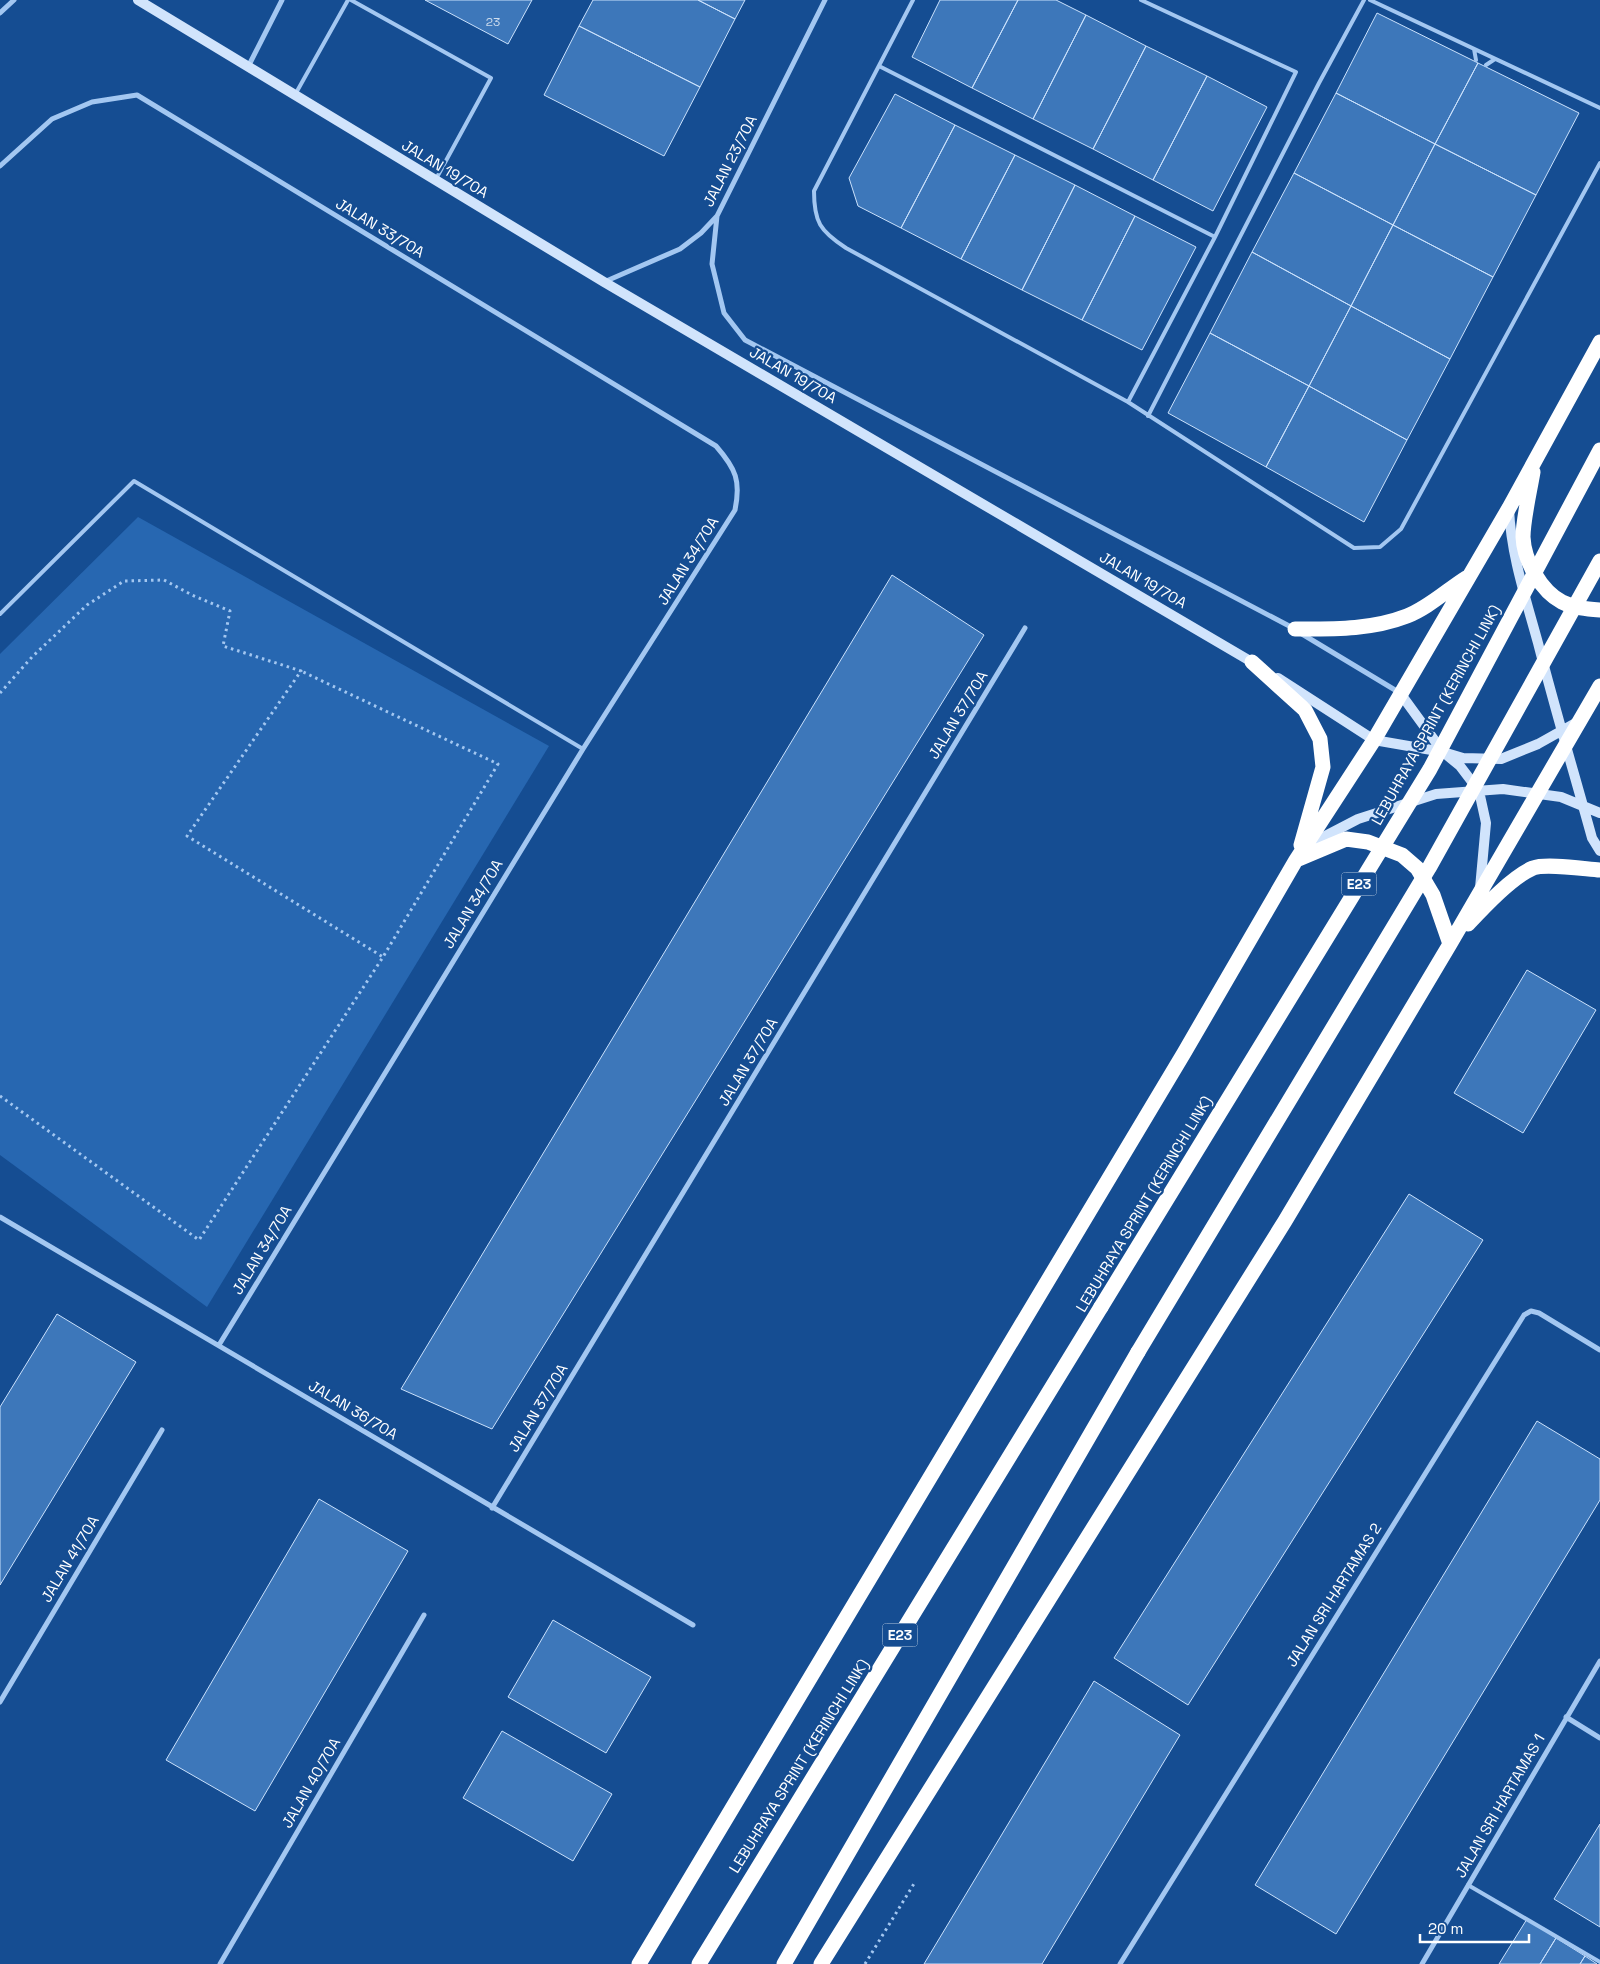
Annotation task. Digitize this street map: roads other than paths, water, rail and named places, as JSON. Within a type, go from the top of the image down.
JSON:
[{"type":"highway","points":[[639,1964],[1184,1053],[1296,860],[1374,740],[1509,508],[1600,342]]},
{"type":"highway","name":"LEBUHRAYA SPRINT (KERINCHI LINK)","points":[[699,1964],[1430,769],[1600,450]]},
{"type":"highway","points":[[1534,462],[1523,537],[1527,560],[1539,580],[1561,602],[1580,608],[1600,610]]},
{"type":"highway","points":[[784,1964],[1138,1352],[1429,868],[1600,561]]},
{"type":"highway","points":[[1295,629],[1346,630],[1376,625],[1408,616],[1469,576]]},
{"type":"highway","points":[[1252,662],[1305,710],[1320,739],[1323,767],[1296,860]]},
{"type":"highway","points":[[820,1964],[1285,1221],[1480,892],[1536,794],[1563,738],[1579,722],[1600,686]]},
{"type":"highway","points":[[1296,860],[1346,839],[1368,842],[1402,855],[1417,868],[1433,895],[1450,944]]},
{"type":"highway","points":[[1450,944],[1479,912],[1508,885],[1534,868],[1551,866],[1600,870]]},
{"type":"street","points":[[0,12],[14,0]]},
{"type":"street","name":"JALAN 19/70A","points":[[138,0],[604,282],[1252,662],[1374,740],[1443,752],[1463,758],[1501,759],[1538,744],[1563,738]]},
{"type":"street","points":[[248,68],[282,0]]},
{"type":"street","name":"JALAN 23/70A","points":[[604,282],[680,249],[717,216],[825,0]]},
{"type":"street","name":"JALAN 33/70A","points":[[0,166],[52,120],[92,102],[137,95],[716,446],[736,474]]},
{"type":"street","name":"JALAN 19/70A","points":[[717,216],[712,264],[724,313],[745,340],[1295,629],[1400,693],[1443,752],[1460,766],[1479,791],[1486,824],[1480,892]]},
{"type":"street","name":"JALAN 34/70A","points":[[219,1345],[583,749],[735,510],[739,492],[736,474]]},
{"type":"street","points":[[1509,508],[1512,550],[1592,838],[1600,851]]},
{"type":"street","name":"JALAN 37/70A","points":[[492,1508],[1025,628]]},
{"type":"street","points":[[1306,846],[1358,819],[1436,794],[1503,789],[1562,797],[1600,813]]},
{"type":"street","name":"JALAN 36/70A","points":[[0,1216],[693,1625]]},
{"type":"street","name":"JALAN SRI HARTAMAS 2","points":[[1120,1964],[1524,1315],[1531,1311],[1539,1313],[1600,1350]]},
{"type":"street","name":"JALAN 41/70A","points":[[0,1702],[162,1430]]},
{"type":"street","name":"JALAN 40/70A","points":[[220,1964],[424,1615]]},
{"type":"street","name":"JALAN SRI HARTAMAS 1","points":[[1422,1964],[1600,1661]]},
{"type":"street","points":[[1566,1717],[1600,1738]]},
{"type":"lane","points":[[295,95],[350,0],[491,78],[435,180]]},
{"type":"lane","points":[[913,0],[814,191],[814,206],[818,222],[828,236],[1128,402],[1354,548],[1380,547],[1401,529],[1600,163]]},
{"type":"lane","points":[[1128,402],[1215,237],[1296,72],[1140,0]]},
{"type":"lane","points":[[1148,416],[1319,83],[1364,0]]},
{"type":"lane","points":[[1370,0],[1600,108]]},
{"type":"lane","points":[[1474,49],[1476,60]]},
{"type":"lane","points":[[1486,65],[1496,59]]},
{"type":"lane","points":[[879,66],[1215,237]]},
{"type":"lane","points":[[0,614],[134,481],[583,749]]},
{"type":"lane","points":[[1468,1885],[1600,1962]]}]
